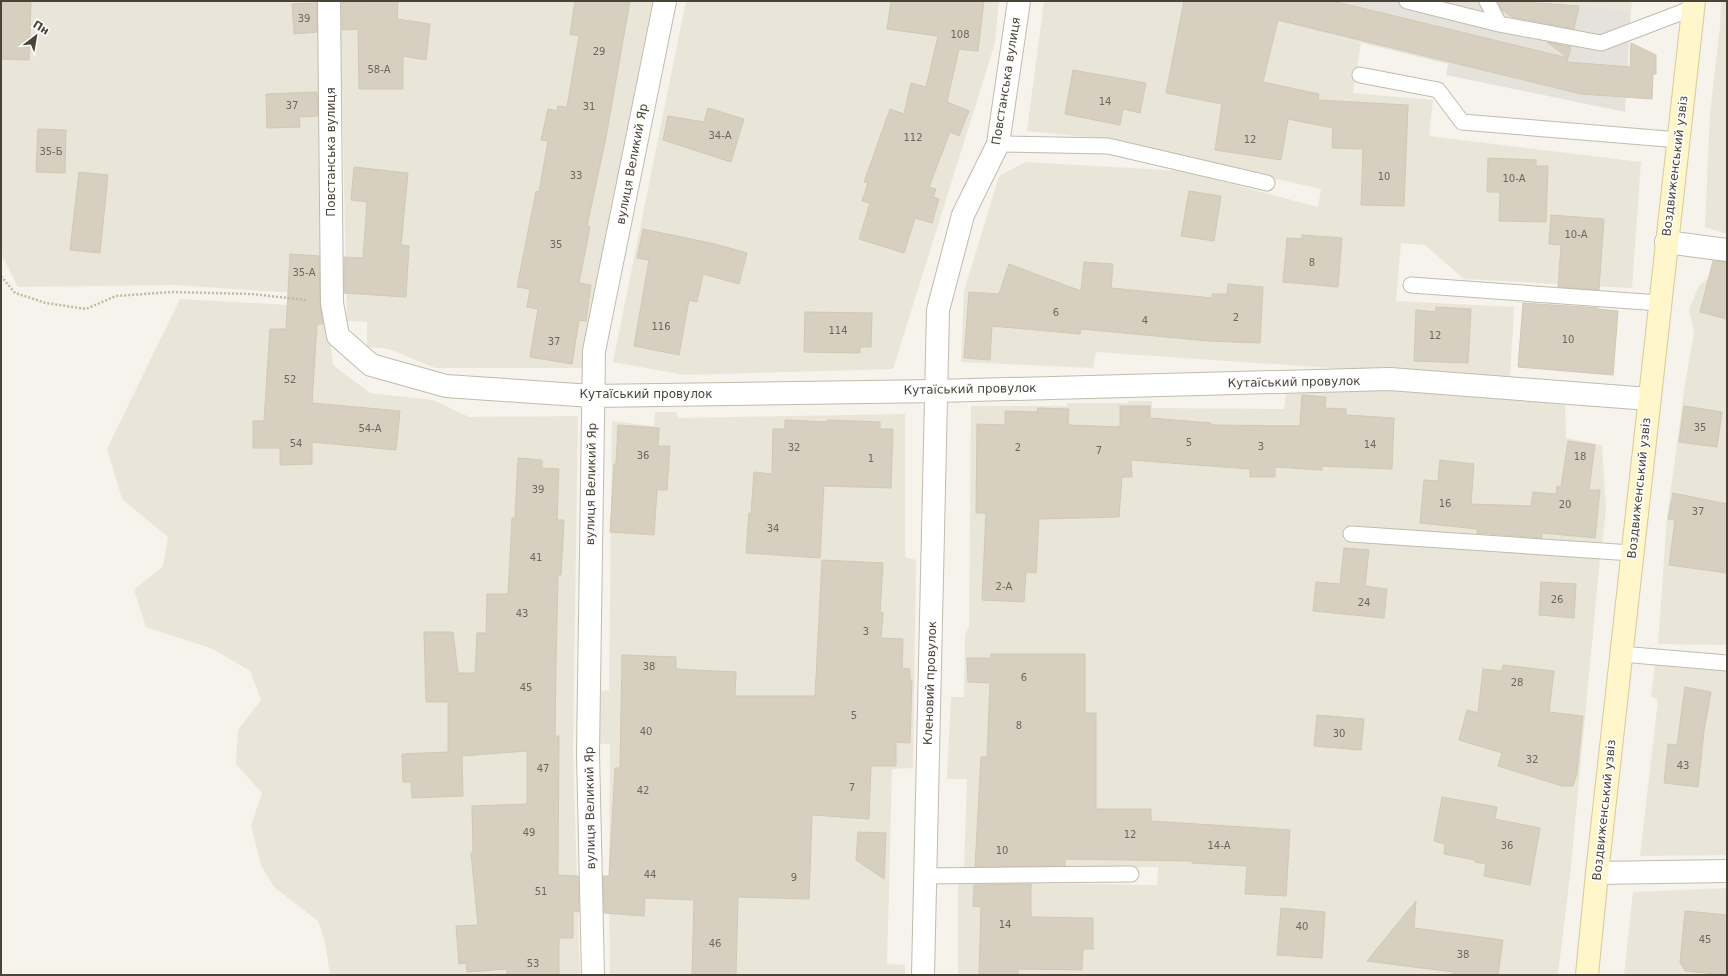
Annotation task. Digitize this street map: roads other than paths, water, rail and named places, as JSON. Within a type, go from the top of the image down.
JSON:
[{"type":"street","name":"Повстанська вулиця","points":[[329,1],[332,303]]},
{"type":"street","name":"вулиця Великий Яр","points":[[593,975],[588,753],[592,396],[594,351],[665,1]]},
{"type":"street","name":"Повстанська вулиця","points":[[936,390],[938,310],[963,215],[998,144],[1019,1]]},
{"type":"street","name":"Воздвиженський узвіз","points":[[1587,975],[1596,873],[1693,5]]},
{"type":"street","points":[[1666,242],[1727,250]]},
{"type":"street","name":"Кутаїський провулок","points":[[332,303],[338,336],[372,365],[446,386],[592,396],[936,390],[1390,379],[1649,399]]},
{"type":"street","name":"Кленовий провулок","points":[[923,975],[936,390]]},
{"type":"street","points":[[1596,873],[1727,871]]},
{"type":"lane","points":[[1407,1],[1499,24],[1601,43],[1693,5]]},
{"type":"lane","points":[[1487,1],[1499,24]]},
{"type":"lane","points":[[1360,75],[1438,90],[1462,122],[1679,140]]},
{"type":"lane","points":[[998,144],[1108,146],[1267,183]]},
{"type":"lane","points":[[1411,285],[1660,303]]},
{"type":"lane","points":[[1352,534],[1632,553]]},
{"type":"lane","points":[[1621,654],[1727,663]]},
{"type":"lane","points":[[925,876],[1132,874]]}]
